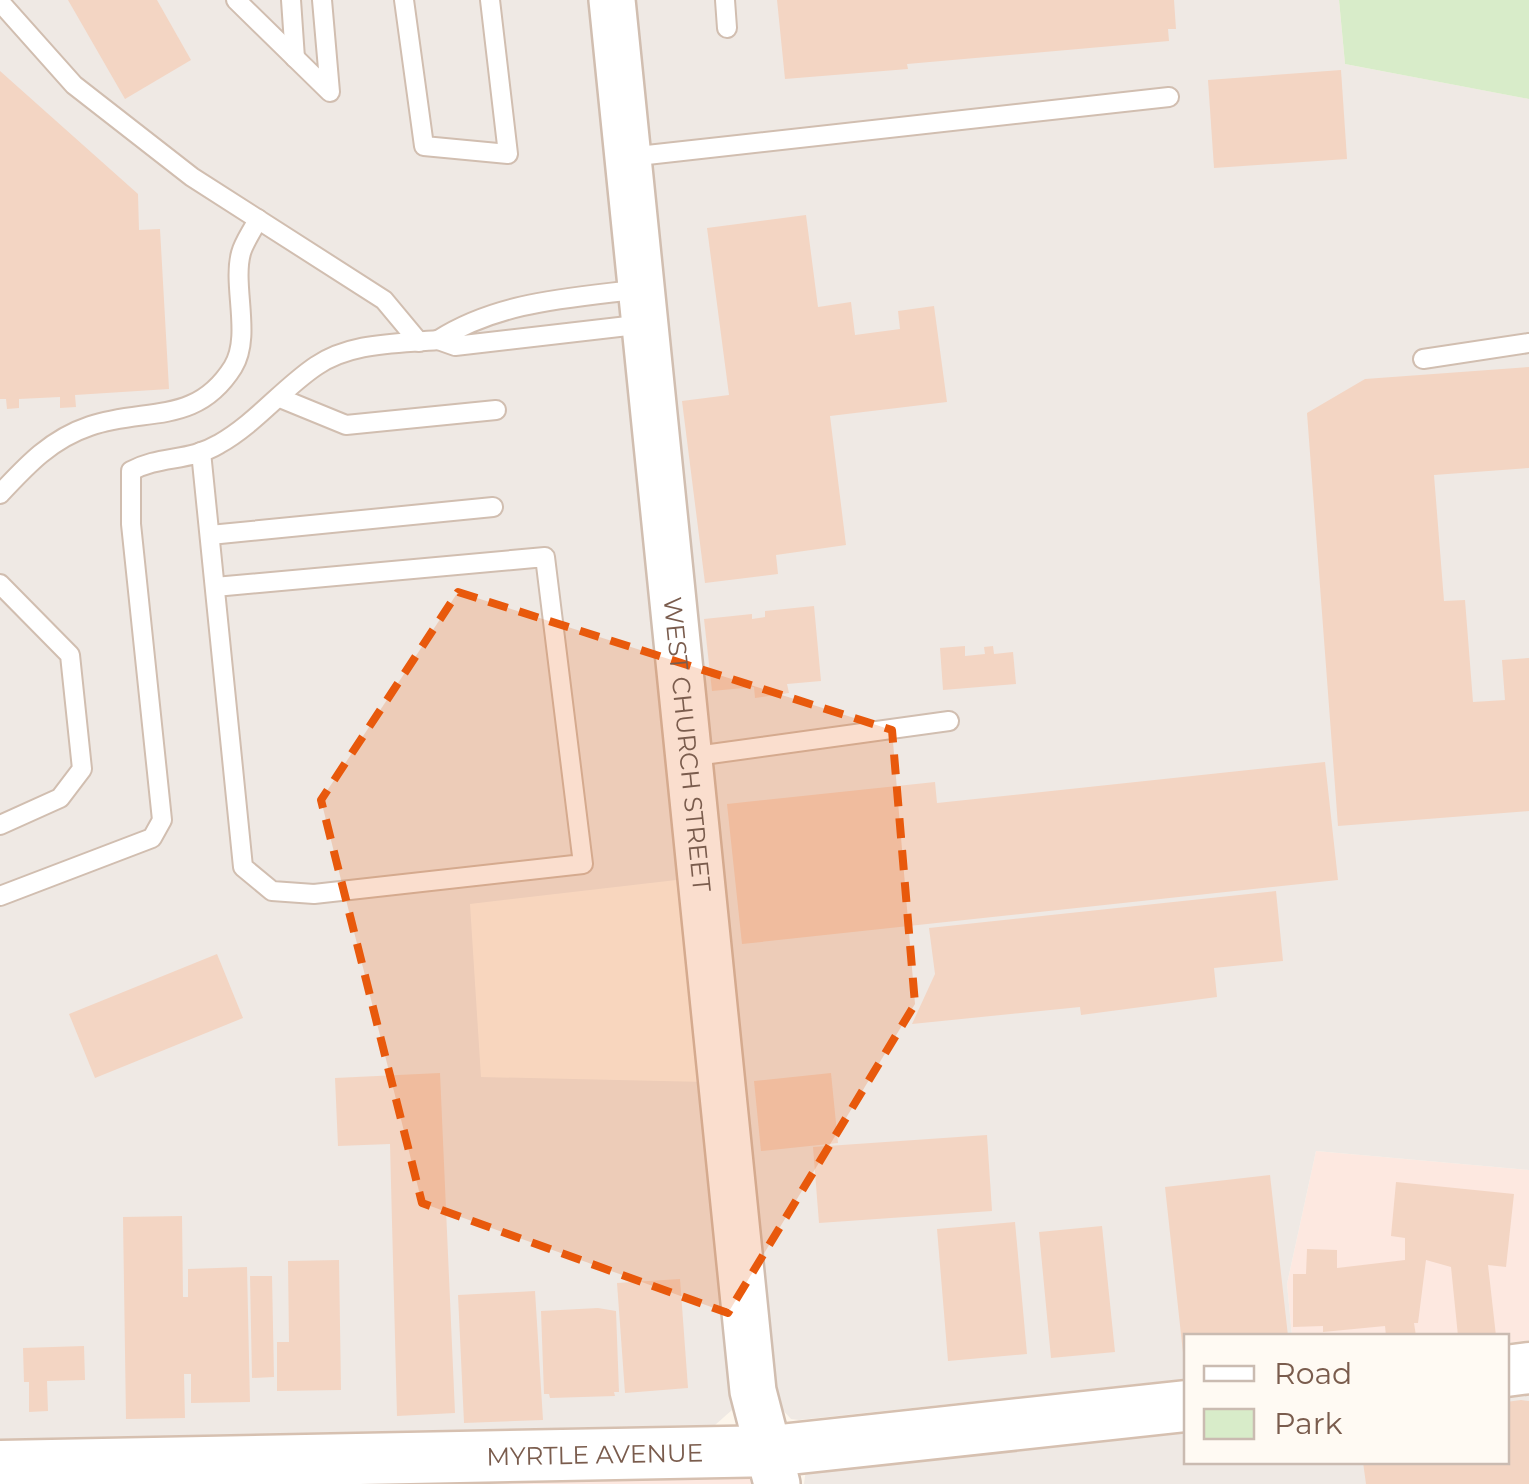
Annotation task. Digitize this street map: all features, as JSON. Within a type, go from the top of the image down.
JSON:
[{"type":"main road","name":"MYRTLE AVENUE","points":[[0,1466],[774,1468],[1184,1406]]},
{"type":"street","name":"WEST CHURCH STREET","points":[[612,0],[753,1391],[774,1468]]},
{"type":"lane","points":[[236,0],[255,9],[295,58],[330,92],[322,0]]},
{"type":"lane","points":[[291,0],[295,58]]},
{"type":"lane","points":[[404,0],[424,146],[508,154],[490,0]]},
{"type":"lane","points":[[725,0],[727,28]]},
{"type":"lane","points":[[0,2],[74,85],[192,177],[384,300],[428,341]]},
{"type":"lane","points":[[628,157],[1169,97]]},
{"type":"lane","points":[[0,494],[40,452],[67,436],[92,425],[170,413],[191,406],[216,388],[236,363],[242,315],[240,254],[258,220]]},
{"type":"lane","points":[[428,341],[518,305],[644,307]]},
{"type":"lane","points":[[0,896],[152,838],[162,820],[131,524],[131,471],[150,460],[176,460],[215,447],[254,422],[317,366],[352,349],[428,341],[455,346],[644,307]]},
{"type":"lane","points":[[1423,359],[1529,343]]},
{"type":"lane","points":[[280,398],[346,425],[496,410]]},
{"type":"lane","points":[[201,452],[243,867],[272,891],[314,894],[583,864],[544,556],[215,587]]},
{"type":"lane","points":[[210,535],[493,508]]},
{"type":"lane","points":[[0,584],[70,655],[82,769],[60,798],[1,823]]},
{"type":"lane","points":[[689,757],[950,721]]},
{"type":"highlighted area","points":[[458,592],[892,730],[915,1004],[728,1313],[422,1203],[321,800]]},
{"type":"shaded area","points":[[0,0],[595,0],[685,879],[470,904],[481,1077],[707,1082],[739,1393],[732,1410],[715,1425],[0,1439]]},
{"type":"shaded area","points":[[626,0],[1339,0],[1345,64],[1529,99],[1529,1170],[1316,1151],[1287,1284],[1292,1334],[1184,1334],[1184,1379],[799,1420],[791,1419],[781,1408],[774,1392]]},
{"type":"shaded area","points":[[1316,1151],[1529,1170],[1529,1340],[1509,1343],[1509,1334],[1292,1334],[1287,1284]]},
{"type":"shaded area","points":[[1529,1391],[1529,1484],[804,1484],[806,1469],[1184,1428],[1184,1464],[1509,1464],[1509,1393]]},
{"type":"shaded area","points":[[757,1477],[761,1484],[427,1484]]},
{"type":"green space","points":[[1339,0],[1529,0],[1529,99],[1345,64]]},
{"type":"building","points":[[68,0],[157,0],[191,60],[125,99]]},
{"type":"building","points":[[777,0],[1174,0],[1176,29],[1168,29],[1169,41],[785,79]]},
{"type":"building","points":[[1341,70],[1347,159],[1214,168],[1208,80]]},
{"type":"building","points":[[0,71],[138,194],[139,230],[160,229],[169,389],[75,395],[76,407],[60,408],[60,397],[19,399],[19,408],[7,409],[6,399],[0,399]]},
{"type":"building","points":[[806,215],[818,307],[851,302],[855,335],[900,329],[898,311],[934,306],[947,402],[830,416],[846,545],[776,555],[778,574],[705,583],[682,401],[729,395],[707,228]]},
{"type":"building","points":[[1529,367],[1529,468],[1434,475],[1444,601],[1465,600],[1473,702],[1505,700],[1502,660],[1529,658],[1529,811],[1338,826],[1307,413],[1365,379]]},
{"type":"building","points":[[814,606],[821,681],[787,684],[789,693],[755,698],[754,687],[712,691],[704,619],[752,614],[752,619],[765,617],[765,611]]},
{"type":"building","points":[[965,646],[965,656],[985,654],[984,647],[993,646],[994,654],[1013,652],[1016,684],[943,690],[940,648]]},
{"type":"building","points":[[1325,762],[1338,880],[742,944],[727,804],[935,782],[937,803]]},
{"type":"building","points":[[1276,891],[1283,961],[1214,968],[1217,997],[1081,1015],[1080,1007],[912,1024],[935,974],[929,928]]},
{"type":"building","points":[[217,954],[243,1018],[95,1078],[69,1014]]},
{"type":"building","points":[[440,1073],[455,1413],[397,1416],[390,1144],[338,1146],[335,1078]]},
{"type":"building","points":[[831,1073],[838,1143],[761,1151],[754,1081]]},
{"type":"building","points":[[987,1135],[992,1211],[819,1223],[813,1147]]},
{"type":"building","points":[[1270,1175],[1288,1334],[1184,1334],[1184,1362],[1165,1187]]},
{"type":"building","points":[[1396,1182],[1514,1194],[1506,1267],[1488,1265],[1496,1334],[1458,1334],[1451,1267],[1426,1260],[1418,1323],[1414,1323],[1416,1334],[1386,1334],[1385,1326],[1323,1332],[1323,1326],[1293,1327],[1293,1274],[1306,1274],[1307,1249],[1337,1250],[1337,1268],[1405,1260],[1405,1238],[1391,1236]]},
{"type":"building","points":[[182,1216],[183,1297],[188,1297],[188,1269],[247,1267],[250,1402],[191,1403],[191,1374],[184,1374],[185,1418],[126,1419],[123,1217]]},
{"type":"building","points":[[1015,1222],[1027,1354],[948,1361],[937,1229]]},
{"type":"building","points":[[1102,1226],[1115,1352],[1051,1358],[1039,1232]]},
{"type":"building","points":[[339,1260],[341,1390],[277,1391],[277,1342],[289,1342],[288,1261]]},
{"type":"building","points":[[250,1276],[272,1276],[274,1377],[252,1378]]},
{"type":"building","points":[[680,1279],[688,1388],[625,1393],[617,1283]]},
{"type":"building","points":[[535,1291],[543,1420],[464,1423],[458,1295]]},
{"type":"building","points":[[541,1311],[616,1311],[619,1392],[614,1392],[615,1396],[550,1398],[544,1394]]},
{"type":"building","points":[[84,1346],[85,1380],[47,1381],[48,1411],[29,1412],[23,1348]]},
{"type":"building","points":[[1529,1401],[1529,1484],[1366,1484],[1363,1464],[1509,1464],[1509,1402]]}]
